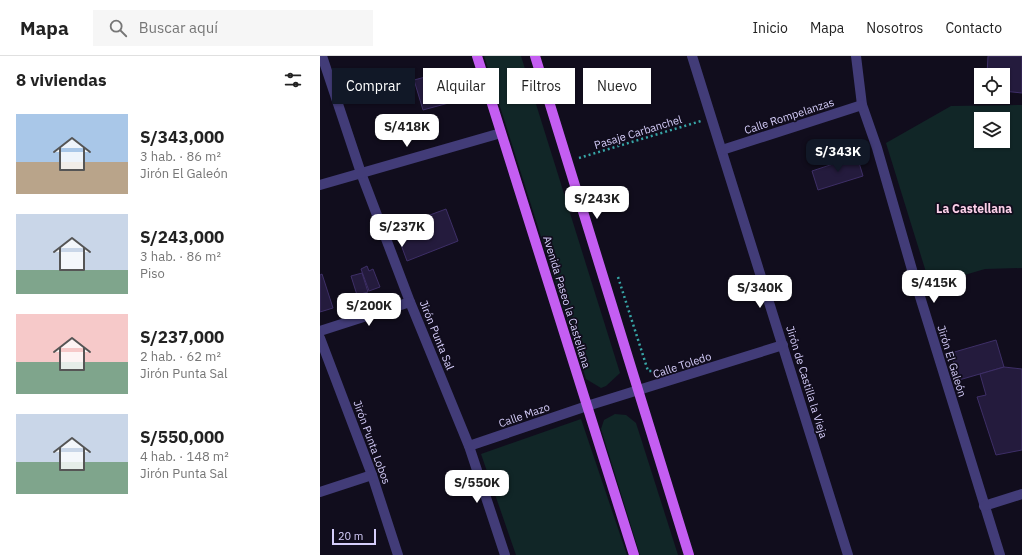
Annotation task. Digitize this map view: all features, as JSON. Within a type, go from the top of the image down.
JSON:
[{"type":"main road","name":"Avenida Paseo la Castellana","points":[[477,56],[634,555]]},
{"type":"main road","points":[[535,56],[689,555]]},
{"type":"street","name":"Jirón Punta Sal","points":[[322,56],[361,173],[410,302],[469,446],[505,555]]},
{"type":"street","name":"Jirón de Castilla la Vieja","points":[[692,56],[713,117],[848,555]]},
{"type":"street","name":"Jirón El Galeón","points":[[856,56],[862,105],[877,148],[917,286],[1000,555]]},
{"type":"street","name":"Calle Rompelanzas","points":[[722,150],[862,105]]},
{"type":"street","points":[[320,185],[501,133]]},
{"type":"street","points":[[320,332],[410,302]]},
{"type":"street","name":"Jirón Punta Lobos","points":[[320,338],[372,475],[398,555]]},
{"type":"street","name":"Calle Toledo","points":[[587,406],[783,345]]},
{"type":"street","name":"Calle Mazo","points":[[469,446],[587,406]]},
{"type":"street","points":[[320,492],[372,475]]},
{"type":"street","points":[[984,506],[1022,494]]},
{"type":"path","name":"Pasaje Carbanchel","points":[[567,162],[713,117]]},
{"type":"green space","points":[[484,56],[521,56],[525,68],[507,68],[507,104],[536,104],[620,373],[606,386],[601,388],[586,379],[499,104],[499,68],[488,68]]},
{"type":"green space","points":[[1022,105],[1022,268],[985,269],[930,285],[886,143],[951,106]]},
{"type":"green space","points":[[615,414],[626,415],[636,423],[678,555],[640,555],[601,429],[604,420]]},
{"type":"green space","points":[[581,419],[627,555],[516,555],[481,454]]},
{"type":"building","points":[[988,56],[1022,56],[1022,93],[1010,92],[1010,68],[987,68]]},
{"type":"building","points":[[423,78],[423,104],[445,104],[423,110],[415,80]]},
{"type":"building","points":[[857,156],[863,176],[818,190],[812,171]]},
{"type":"building","points":[[446,209],[458,241],[407,261],[395,228]]},
{"type":"building","points":[[367,266],[369,271],[373,269],[380,287],[369,291],[361,269]]},
{"type":"building","points":[[362,273],[368,292],[357,295],[351,276]]},
{"type":"building","points":[[322,274],[333,308],[320,312],[320,275]]},
{"type":"building","points":[[996,340],[1004,367],[959,380],[951,353]]},
{"type":"building","points":[[1004,367],[1022,369],[1022,450],[996,455],[977,397],[986,395],[980,374]]},
{"type":"district","name":"La Castellana","points":[[974,208]]}]
